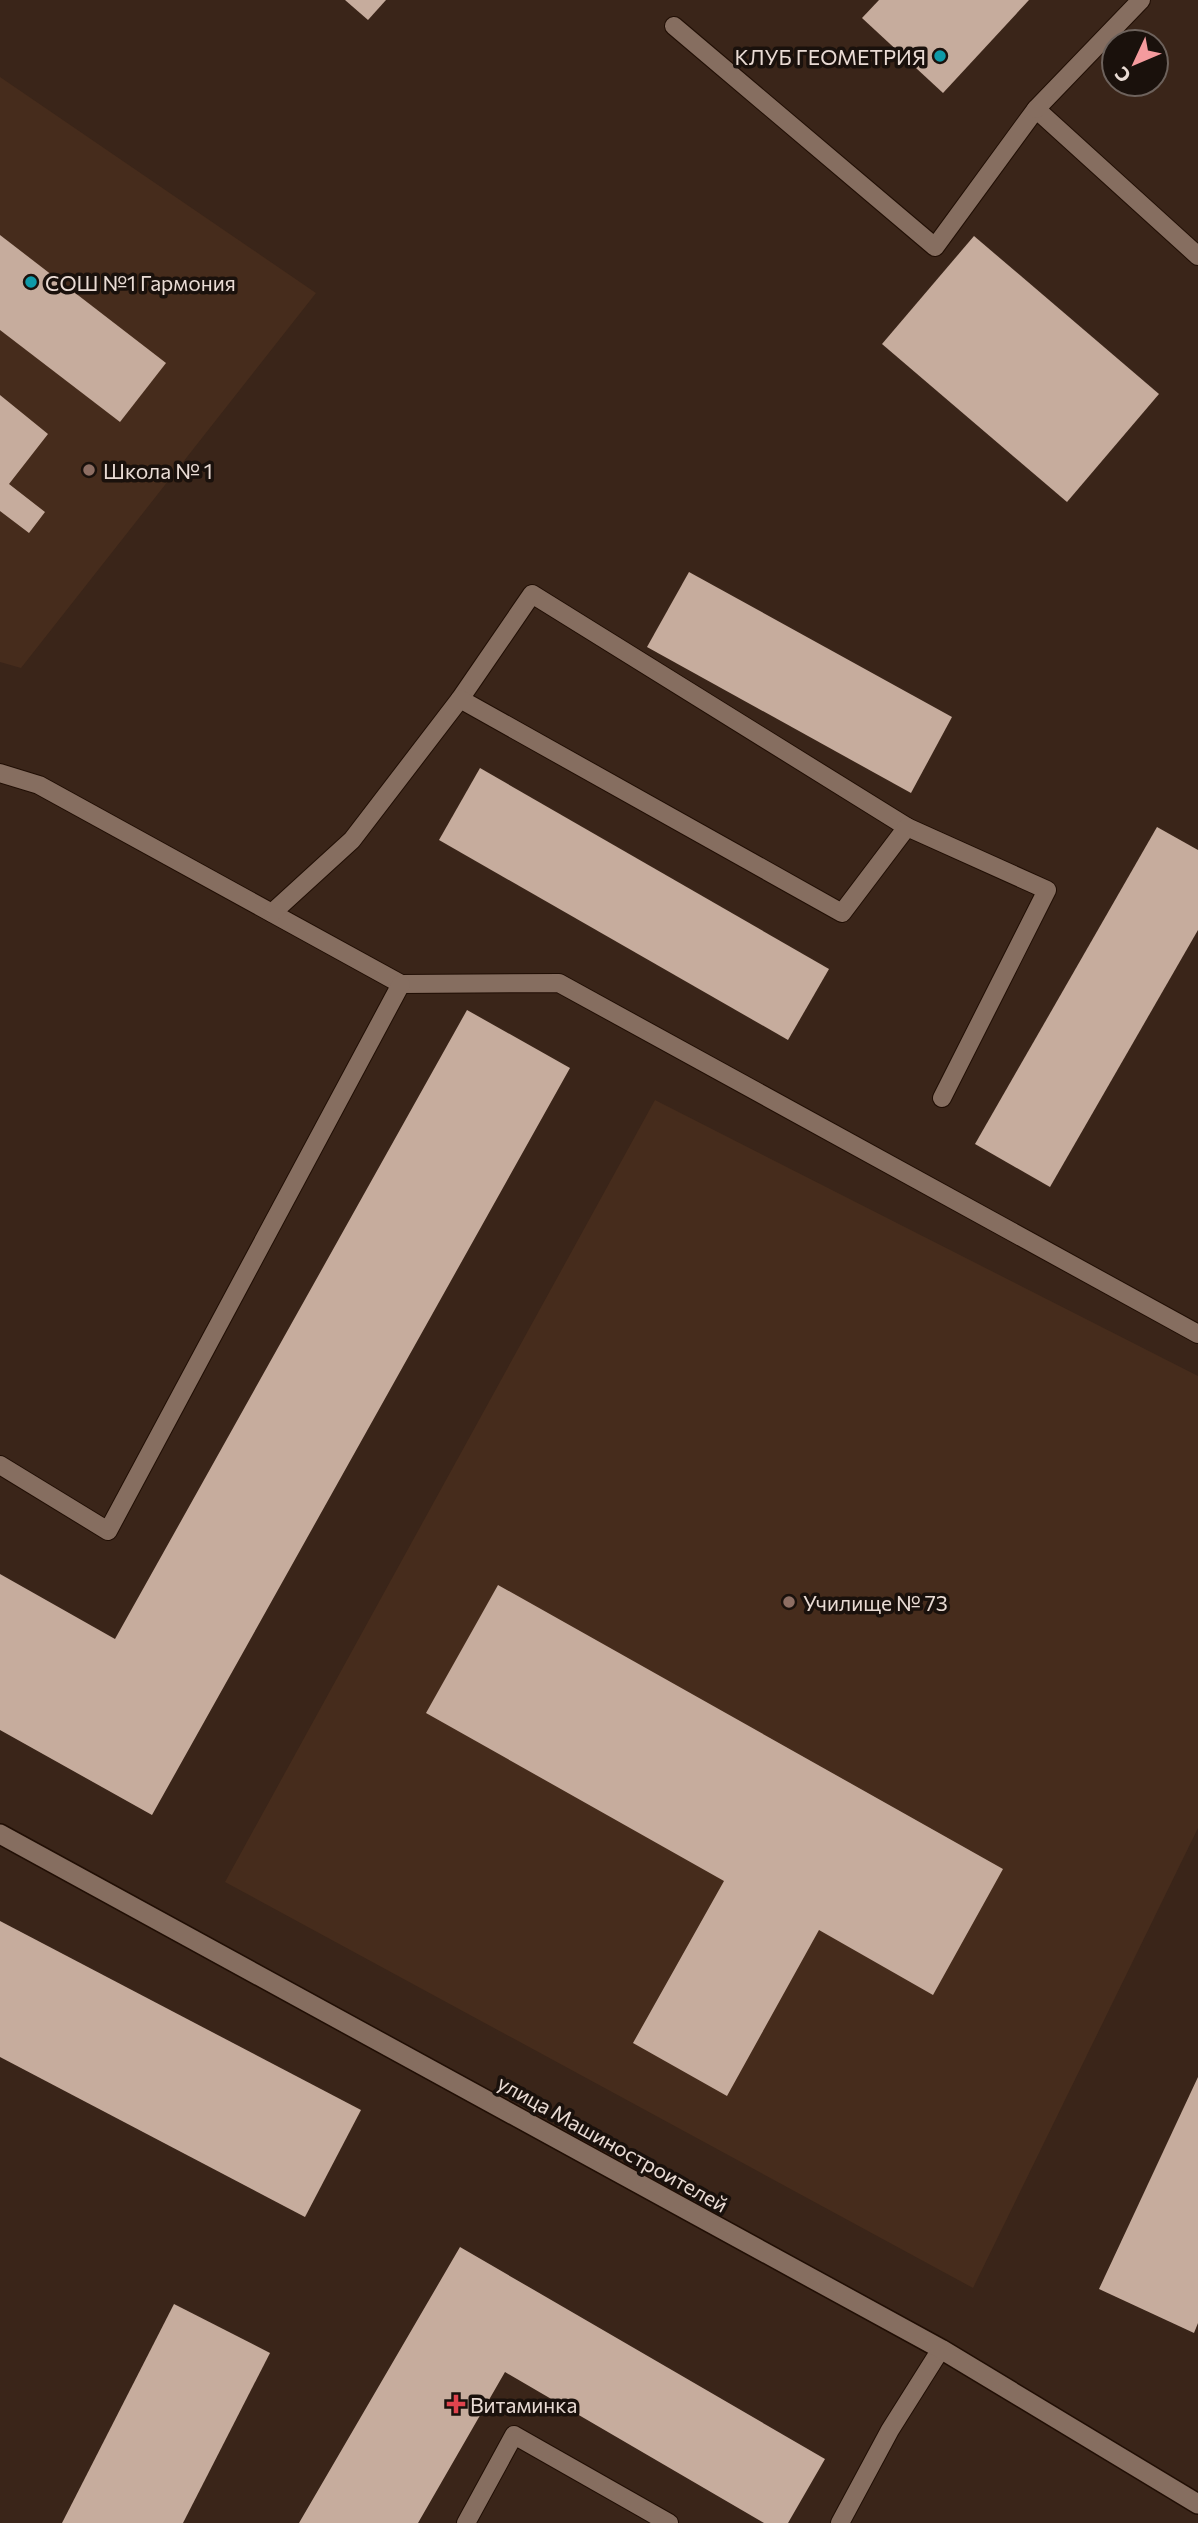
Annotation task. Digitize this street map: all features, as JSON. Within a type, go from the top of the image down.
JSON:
[{"type":"street","name":"улица Машиностроителей","points":[[0,1834],[941,2349],[1198,2504]]},
{"type":"lane","points":[[674,26],[935,247],[1036,109],[1141,0]]},
{"type":"lane","points":[[1036,109],[1198,256]]},
{"type":"lane","points":[[272,913],[352,840],[460,699],[532,594],[908,827],[1047,890],[942,1098]]},
{"type":"lane","points":[[460,699],[842,913],[908,827]]},
{"type":"lane","points":[[0,773],[39,786],[401,984],[559,983],[1198,1334]]},
{"type":"lane","points":[[0,1465],[108,1531],[401,984]]},
{"type":"lane","points":[[840,2523],[890,2430],[941,2349]]},
{"type":"lane","points":[[466,2523],[514,2435],[669,2523]]},
{"type":"shaded area","name":"Школа № 1","points":[[0,77],[316,293],[21,668],[0,662]]},
{"type":"shaded area","name":"Училище № 73","points":[[655,1100],[1198,1376],[1198,1828],[973,2288],[225,1882]]},
{"type":"building","points":[[345,0],[386,0],[368,20]]},
{"type":"building","name":"КЛУБ ГЕОМЕТРИЯ","points":[[879,0],[1029,0],[943,93],[862,18]]},
{"type":"building","name":"СОШ №1 Гармония","points":[[0,235],[166,363],[120,422],[0,330]]},
{"type":"building","points":[[974,236],[1159,394],[1067,502],[882,344]]},
{"type":"building","points":[[0,395],[48,434],[9,484],[45,512],[29,533],[0,511]]},
{"type":"building","points":[[689,572],[952,717],[911,793],[647,647]]},
{"type":"building","points":[[480,768],[829,969],[788,1040],[439,840]]},
{"type":"building","points":[[1157,827],[1198,850],[1198,930],[1050,1187],[975,1144]]},
{"type":"building","points":[[467,1010],[570,1068],[152,1815],[0,1730],[0,1574],[115,1639]]},
{"type":"building","points":[[498,1585],[1003,1869],[933,1995],[819,1930],[727,2096],[633,2043],[724,1881],[426,1713]]},
{"type":"building","points":[[0,1921],[361,2110],[305,2217],[0,2057]]},
{"type":"building","points":[[1198,2077],[1198,2323],[1194,2333],[1099,2289]]},
{"type":"building","points":[[460,2247],[825,2459],[788,2523],[764,2523],[505,2372],[418,2523],[299,2523]]},
{"type":"building","points":[[174,2304],[270,2353],[183,2523],[62,2523]]},
{"type":"place","name":"КЛУБ ГЕОМЕТРИЯ","points":[[940,56]]},
{"type":"place","name":"СОШ №1 Гармония","points":[[31,282]]},
{"type":"place","name":"Школа № 1","points":[[89,470]]},
{"type":"place","name":"Училище № 73","points":[[789,1602]]},
{"type":"place","name":"Витаминка","points":[[456,2404]]}]
